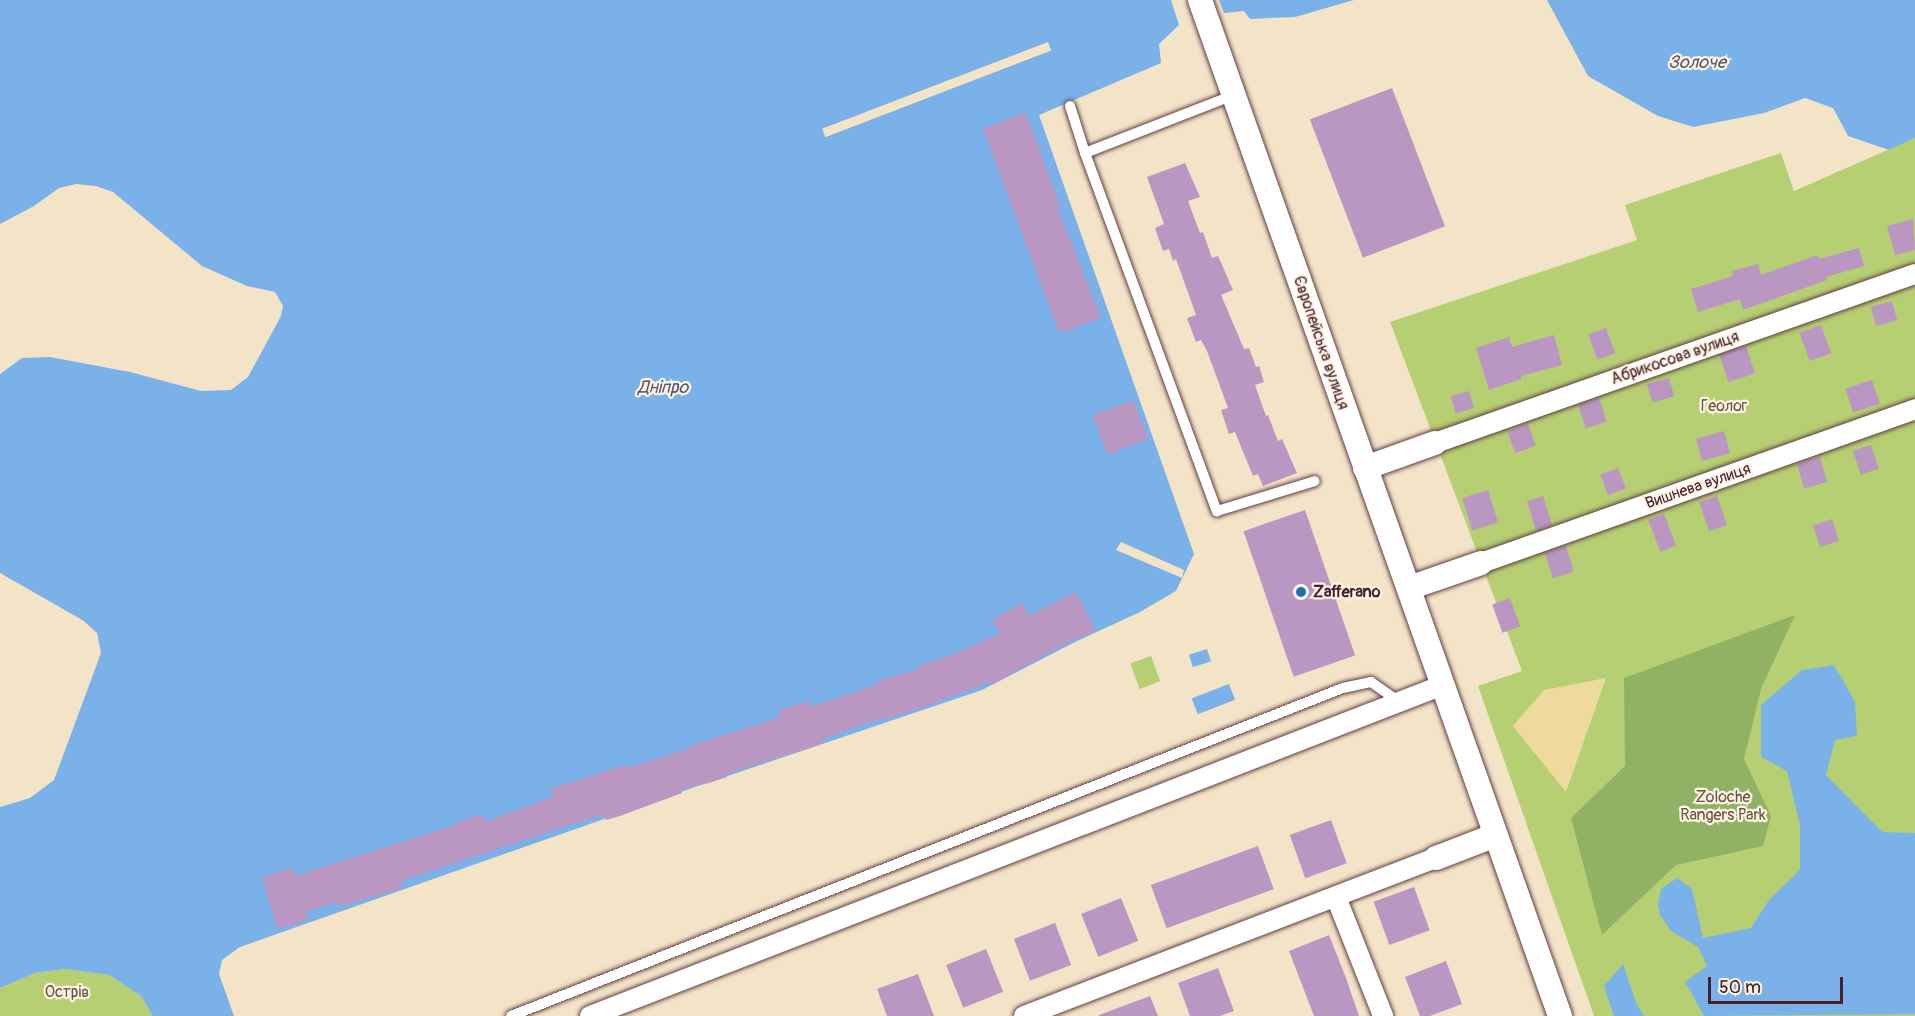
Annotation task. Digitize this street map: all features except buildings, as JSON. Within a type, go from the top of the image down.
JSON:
[{"type":"street","name":"Європейська вулиця","points":[[1200,0],[1560,1016]]},
{"type":"street","name":"Абрикосова вулиця","points":[[1436,443],[1915,274]]},
{"type":"street","name":"Вишнева вулиця","points":[[1481,562],[1915,409]]},
{"type":"street","points":[[1365,468],[1436,443]]},
{"type":"street","points":[[1409,588],[1481,562]]},
{"type":"street","points":[[590,1016],[1443,685]]},
{"type":"street","points":[[1024,1016],[1496,835]]},
{"type":"street","points":[[1336,897],[1383,1016]]},
{"type":"lane","points":[[1085,153],[1234,95]]},
{"type":"lane","points":[[1070,106],[1085,153],[1217,511],[1315,481]]},
{"type":"lane","points":[[511,1016],[1343,688],[1371,682],[1400,702]]},
{"type":"green space","points":[[1915,138],[1915,1016],[1594,1016],[1478,686],[1522,671],[1390,322],[1637,240],[1625,205],[1781,153],[1794,191]]},
{"type":"green space","name":"Zoloche Rangers Park","points":[[1795,615],[1761,689],[1744,759],[1771,816],[1763,846],[1676,865],[1602,935],[1571,818],[1625,766],[1624,678]]},
{"type":"green space","points":[[1151,656],[1160,681],[1140,689],[1130,664]]},
{"type":"green space","name":"Острів","points":[[65,969],[109,975],[141,996],[153,1016],[0,1016],[0,988],[35,973]]},
{"type":"sand","points":[[1606,678],[1566,792],[1513,726],[1544,690]]},
{"type":"water","name":"Дніпро","points":[[0,0],[1171,0],[1179,25],[1159,44],[1161,63],[1039,115],[1194,554],[1176,591],[1140,612],[1075,642],[982,690],[698,786],[240,947],[222,960],[219,974],[234,1016],[153,1016],[141,996],[109,975],[65,969],[35,973],[0,988],[0,807],[30,798],[54,780],[101,653],[97,633],[84,621],[0,573],[0,374],[22,358],[50,357],[130,372],[201,391],[231,390],[248,377],[281,316],[283,306],[275,292],[247,286],[202,266],[113,192],[96,186],[76,184],[59,188],[34,206],[0,224]]},
{"type":"water","points":[[1219,0],[1354,0],[1295,17],[1250,19],[1244,11],[1224,13]]},
{"type":"water","name":"Золоче","points":[[1547,0],[1915,0],[1915,138],[1889,150],[1848,136],[1833,108],[1805,98],[1764,113],[1693,127],[1658,116],[1588,76]]},
{"type":"water","points":[[1207,649],[1211,661],[1193,667],[1189,655]]},
{"type":"water","points":[[1834,665],[1855,702],[1857,736],[1835,740],[1826,775],[1882,832],[1915,833],[1915,1014],[1704,1016],[1685,982],[1707,966],[1698,947],[1671,931],[1660,915],[1658,905],[1661,889],[1677,878],[1692,889],[1703,938],[1751,928],[1769,900],[1800,870],[1800,825],[1787,771],[1761,757],[1761,705],[1802,670]]},
{"type":"water","points":[[1229,684],[1235,700],[1198,714],[1192,698]]},
{"type":"water","points":[[1623,964],[1637,1005],[1644,1016],[1614,1016],[1604,986]]},
{"type":"pier","points":[[1048,42],[1051,50],[825,137],[822,129]]},
{"type":"pier","points":[[1121,542],[1184,570],[1182,578],[1116,550]]},
{"type":"place","name":"Zafferano","points":[[1301,592]]},
{"type":"park label","name":"Геолог","points":[[1724,406]]}]
